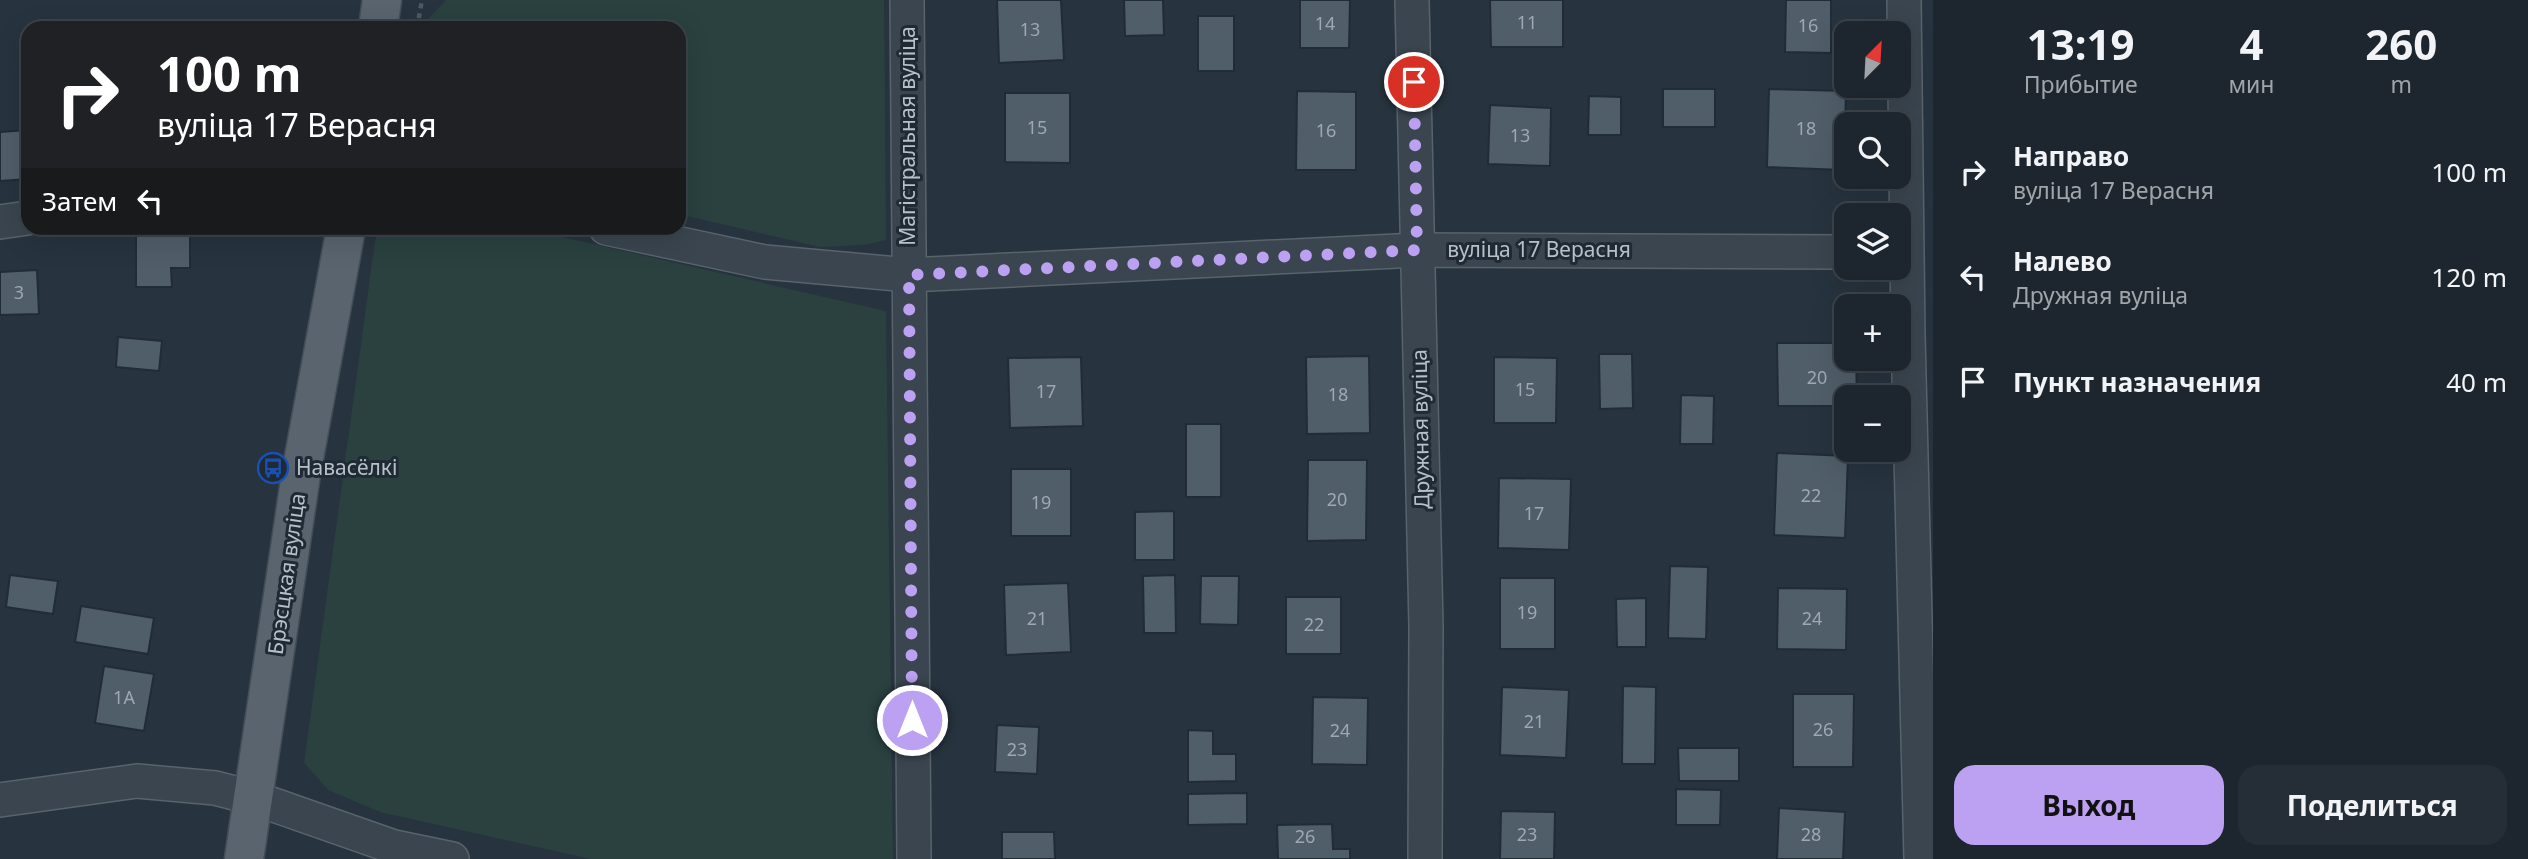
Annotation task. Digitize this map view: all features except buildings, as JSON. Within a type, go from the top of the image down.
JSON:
[{"type":"main road","points":[[379,21],[382,0]]},
{"type":"main road","name":"Брэсцкая вуліца","points":[[244,859],[301,474],[345,235]]},
{"type":"street","name":"Магістральная вуліца","points":[[907,0],[914,859]]},
{"type":"street","name":"Дружная вуліца","points":[[1412,0],[1425,612],[1425,859]]},
{"type":"street","points":[[1904,0],[1913,253],[1921,859]]},
{"type":"street","points":[[0,222],[21,219]]},
{"type":"street","name":"вуліца 17 Верасня","points":[[639,235],[765,262],[909,275],[1417,250],[1834,252]]},
{"type":"street","points":[[0,800],[137,781],[215,788],[254,798],[394,846],[452,859]]},
{"type":"path","points":[[418,21],[422,0]]},
{"type":"green space","points":[[446,0],[884,0],[886,240],[863,245],[820,247],[686,216],[686,21],[428,19]]},
{"type":"green space","points":[[377,235],[554,235],[886,311],[893,859],[591,859],[380,812],[328,790],[304,763]]},
{"type":"place","name":"Навасёлкі","points":[[273,468]]},
{"type":"route","points":[[912,720],[909,275],[1417,250],[1414,82]]}]
